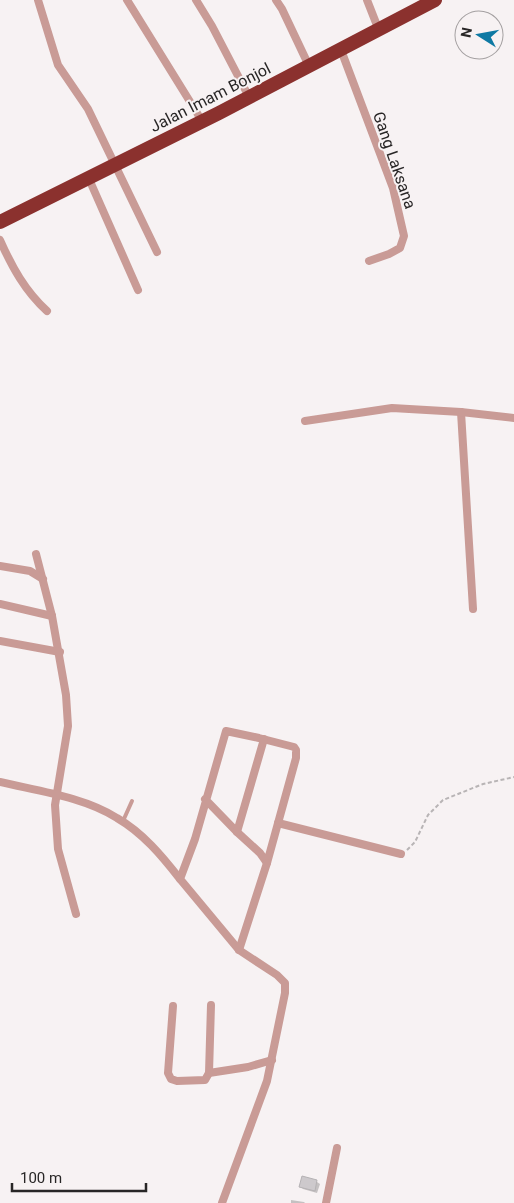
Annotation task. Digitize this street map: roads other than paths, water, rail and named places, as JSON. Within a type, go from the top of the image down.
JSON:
[{"type":"highway","name":"Jalan Imam Bonjol","points":[[0,222],[89,179],[341,50],[420,4],[435,0]]},
{"type":"street","points":[[38,0],[58,65],[88,109],[157,252]]},
{"type":"street","points":[[127,0],[202,120]]},
{"type":"street","points":[[196,0],[212,26],[249,97]]},
{"type":"street","points":[[276,0],[282,8],[309,66]]},
{"type":"street","points":[[367,0],[378,28]]},
{"type":"street","name":"Gang Laksana","points":[[341,50],[393,188],[404,236],[400,248],[369,261]]},
{"type":"street","points":[[89,179],[138,290]]},
{"type":"street","points":[[0,240],[12,267],[23,285],[47,311]]},
{"type":"street","points":[[306,421],[392,408],[461,412],[514,418]]},
{"type":"street","points":[[461,412],[473,609]]},
{"type":"street","points":[[36,554],[44,579],[60,652],[66,695],[68,726],[55,805],[58,849],[76,914]]},
{"type":"street","points":[[0,566],[30,572],[44,579]]},
{"type":"street","points":[[0,604],[52,616]]},
{"type":"street","points":[[0,641],[60,652]]},
{"type":"street","points":[[180,879],[195,839],[226,731],[294,747],[296,758],[267,863],[239,950]]},
{"type":"street","points":[[236,832],[264,739]]},
{"type":"street","points":[[0,782],[57,795],[98,808],[123,821],[158,851],[239,950],[277,975],[285,983],[285,993],[267,1080],[222,1203]]},
{"type":"street","points":[[205,800],[236,832],[260,853],[267,863]]},
{"type":"street","points":[[278,822],[400,854]]},
{"type":"street","points":[[172,1006],[168,1073],[171,1078],[177,1081],[205,1080],[209,1073],[212,1006]]},
{"type":"street","points":[[209,1073],[248,1067],[272,1060]]},
{"type":"street","points":[[326,1203],[337,1148]]},
{"type":"lane","points":[[123,821],[132,801]]}]
